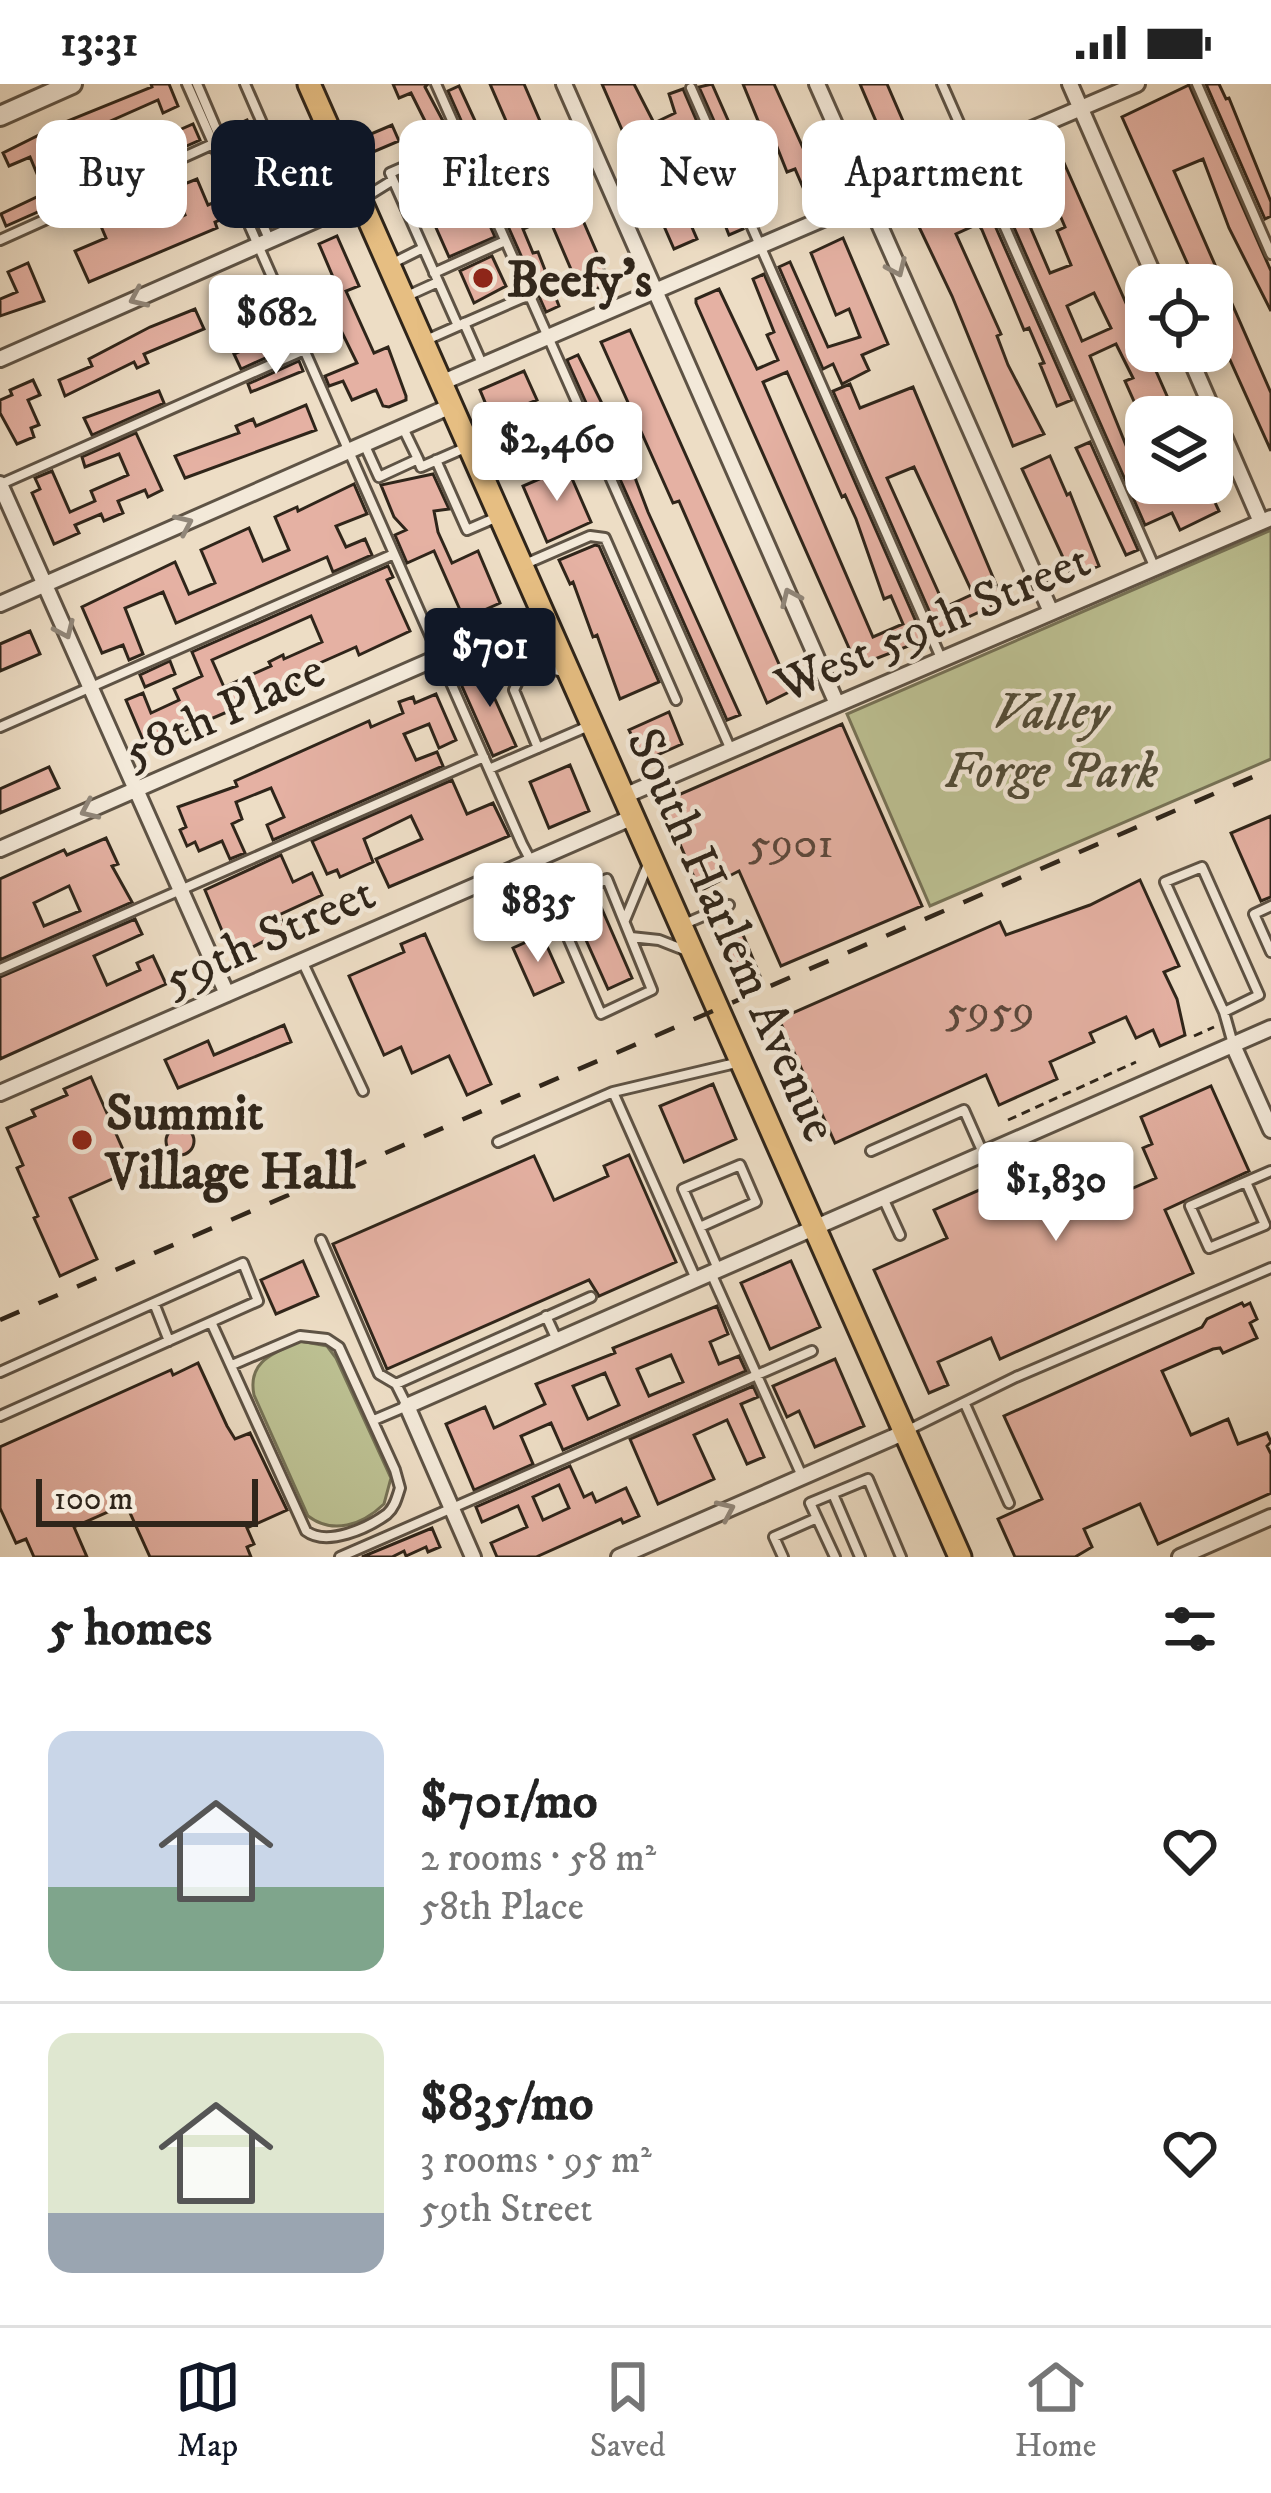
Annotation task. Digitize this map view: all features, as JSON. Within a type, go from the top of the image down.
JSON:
[{"type":"main road","name":"South Harlem Avenue","points":[[309,84],[325,120]]},
{"type":"main road","name":"South Harlem Avenue","points":[[373,228],[960,1557]]},
{"type":"street","points":[[564,84],[837,704]]},
{"type":"street","points":[[817,84],[833,120]]},
{"type":"street","points":[[1070,84],[1149,264]]},
{"type":"street","points":[[1053,120],[1138,84]]},
{"type":"street","points":[[0,116],[67,85]]},
{"type":"street","points":[[0,359],[298,228]]},
{"type":"street","points":[[442,383],[802,228]]},
{"type":"street","points":[[880,228],[1051,612]]},
{"type":"street","points":[[1197,372],[1266,520]]},
{"type":"street","points":[[0,604],[452,406]]},
{"type":"street","points":[[0,484],[226,994]]},
{"type":"street","name":"West 59th Street","points":[[628,806],[730,750],[1266,520]]},
{"type":"street","name":"58th Place","points":[[0,848],[542,612]]},
{"type":"street","name":"59th Street","points":[[0,1093],[530,862],[628,806]]},
{"type":"street","points":[[473,1557],[407,1406],[1271,1028]]},
{"type":"street","points":[[1233,1045],[1271,1130]]},
{"type":"street","points":[[619,1557],[905,1432]]},
{"type":"street","points":[[1180,1557],[1271,1517]]},
{"type":"lane","points":[[187,84],[211,138]]},
{"type":"lane","points":[[197,84],[212,120]]},
{"type":"lane","points":[[244,84],[260,120]]},
{"type":"lane","points":[[436,84],[730,750]]},
{"type":"lane","points":[[942,84],[958,120]]},
{"type":"lane","points":[[1197,84],[1271,254]]},
{"type":"lane","points":[[692,88],[942,659]]},
{"type":"lane","points":[[0,240],[211,146]]},
{"type":"lane","points":[[399,169],[390,173],[436,277],[483,366]]},
{"type":"lane","points":[[375,191],[393,180]]},
{"type":"lane","points":[[256,228],[264,243]]},
{"type":"lane","points":[[260,228],[304,350],[356,448],[394,554],[601,1014],[652,990],[607,879],[553,903]]},
{"type":"lane","points":[[1005,228],[1154,568]]},
{"type":"lane","points":[[404,298],[505,242]]},
{"type":"lane","points":[[389,265],[423,248]]},
{"type":"lane","points":[[423,341],[529,295]]},
{"type":"lane","points":[[0,484],[304,350]]},
{"type":"lane","points":[[403,428],[421,467],[469,446]]},
{"type":"lane","points":[[356,448],[379,477],[418,459]]},
{"type":"lane","points":[[436,460],[467,530],[500,516]]},
{"type":"lane","points":[[522,566],[590,536],[604,538],[676,700]]},
{"type":"lane","points":[[0,728],[394,554]]},
{"type":"lane","points":[[450,680],[510,654],[521,675]]},
{"type":"lane","points":[[538,748],[514,690],[521,675],[538,667],[569,673]]},
{"type":"lane","points":[[489,770],[592,724]]},
{"type":"lane","points":[[0,969],[484,757]]},
{"type":"lane","points":[[625,921],[651,857]]},
{"type":"lane","points":[[1224,1012],[1259,995],[1202,867],[1166,882],[1224,1012],[1233,1045]]},
{"type":"lane","points":[[681,926],[729,905]]},
{"type":"lane","points":[[1271,906],[1254,914],[1271,952]]},
{"type":"lane","points":[[631,937],[659,940],[694,954]]},
{"type":"lane","points":[[302,961],[363,1090]]},
{"type":"lane","points":[[498,1142],[613,1092],[742,1062]]},
{"type":"lane","points":[[613,1092],[708,1273],[802,1477]]},
{"type":"lane","points":[[871,1151],[964,1110],[983,1153]]},
{"type":"lane","points":[[700,1227],[756,1202],[740,1166],[682,1189],[700,1227],[708,1273]]},
{"type":"lane","points":[[1246,1182],[1265,1225],[1209,1248],[1190,1206],[1271,1171]]},
{"type":"lane","points":[[883,1196],[900,1235]]},
{"type":"lane","points":[[321,1240],[379,1374],[396,1384],[407,1406],[374,1420]]},
{"type":"lane","points":[[0,1372],[242,1263],[258,1301],[0,1416]]},
{"type":"lane","points":[[905,1432],[1016,1377],[1271,1268]]},
{"type":"lane","points":[[396,1384],[591,1298]]},
{"type":"lane","points":[[154,1303],[170,1341]]},
{"type":"lane","points":[[547,1316],[557,1340]]},
{"type":"lane","points":[[211,1322],[306,1531],[314,1538],[345,1534],[387,1514],[400,1488],[339,1347],[327,1339],[300,1336],[232,1365]]},
{"type":"lane","points":[[340,1557],[812,1351]]},
{"type":"lane","points":[[965,1404],[1009,1503]]},
{"type":"lane","points":[[835,1557],[810,1503],[868,1479],[901,1557]]},
{"type":"lane","points":[[833,1494],[860,1557]]},
{"type":"lane","points":[[783,1557],[774,1537],[817,1518]]},
{"type":"path","points":[[1008,1120],[1136,1062]]},
{"type":"green space","name":"Valley Forge Park","points":[[1271,530],[1271,759],[930,906],[847,714]]},
{"type":"green space","points":[[300,1341],[327,1346],[336,1358],[391,1478],[384,1504],[347,1525],[327,1525],[308,1516],[254,1395],[259,1366]]},
{"type":"building","points":[[169,84],[178,106],[163,113],[158,100],[113,120],[70,120]]},
{"type":"building","points":[[393,84],[428,84],[425,87],[442,120],[424,120],[411,93],[399,98]]},
{"type":"building","points":[[490,84],[524,84],[540,120],[506,120]]},
{"type":"building","points":[[602,84],[634,84],[652,120],[618,120]]},
{"type":"building","points":[[712,84],[728,120],[714,120],[699,87]]},
{"type":"building","points":[[743,84],[774,84],[802,146],[802,185],[795,169],[787,172],[778,150],[778,120],[758,120]]},
{"type":"building","points":[[860,84],[887,84],[903,120],[875,120]]},
{"type":"building","points":[[1206,84],[1219,84],[1229,98],[1271,202],[1271,216],[1265,219]]},
{"type":"building","points":[[1189,85],[1271,271],[1271,311],[1229,228],[1203,159],[1174,171],[1215,264],[1188,264],[1122,117]]},
{"type":"building","points":[[459,86],[475,120],[461,120],[448,91]]},
{"type":"building","points":[[683,89],[696,120],[660,120],[675,113],[669,94]]},
{"type":"building","points":[[193,124],[200,140],[187,146],[187,127]]},
{"type":"building","points":[[392,125],[399,141],[375,151],[375,132]]},
{"type":"building","points":[[36,136],[36,171],[30,157],[9,166],[3,153]]},
{"type":"building","points":[[1065,165],[1125,301],[1125,362],[1116,344],[1090,356],[1125,443],[1125,480],[1014,228],[1031,228],[1050,273],[1071,265],[1057,231],[1065,228]],"holes":[[[1094,293],[1111,328],[1082,341],[1067,306]]]},
{"type":"building","points":[[197,179],[211,204],[211,228],[217,228],[89,282],[75,251],[106,238],[102,228],[187,228],[187,183]]},
{"type":"building","points":[[36,197],[36,213],[6,226],[1,214]]},
{"type":"building","points":[[436,228],[491,228],[495,237],[449,257]]},
{"type":"building","points":[[509,228],[525,228],[533,253],[538,252],[559,306],[546,312]]},
{"type":"building","points":[[553,228],[586,228],[610,283],[582,295]]},
{"type":"building","points":[[665,228],[692,228],[697,239],[674,249]]},
{"type":"building","points":[[920,228],[969,228],[956,234],[1001,334],[997,336],[1008,365],[1044,434],[1013,446]]},
{"type":"building","points":[[996,228],[1072,400],[1057,406],[1040,364],[1044,363],[1029,328],[1024,330],[982,230]]},
{"type":"building","points":[[337,236],[359,286],[346,291],[374,353],[388,347],[406,396],[389,407],[383,406],[376,390],[352,400],[343,381],[329,386],[325,376],[357,363],[326,300],[306,309],[299,292],[333,277],[319,244]]},
{"type":"building","points":[[843,238],[888,344],[862,355],[869,370],[842,384],[833,364],[823,369],[779,267],[790,262],[828,347],[860,337],[849,309],[836,315],[811,253]]},
{"type":"building","name":"Beefy's","points":[[492,256],[506,286],[474,303],[460,271]]},
{"type":"building","points":[[28,263],[44,301],[0,316],[0,299],[17,292],[8,272]]},
{"type":"building","points":[[764,274],[924,640],[857,666],[696,303],[719,289],[757,369],[778,360],[767,335],[774,332],[753,279]],"holes":[[[787,372],[842,497],[845,495],[856,519],[884,599],[891,596],[903,624],[873,637],[763,382]]]},
{"type":"building","points":[[252,282],[275,336],[285,331],[292,346],[241,369],[234,354],[264,341],[238,288]]},
{"type":"building","points":[[1233,306],[1271,393],[1271,451],[1233,367]]},
{"type":"building","points":[[195,309],[204,329],[144,354],[148,363],[137,368],[134,362],[65,396],[59,380],[92,366],[89,359]]},
{"type":"building","points":[[630,330],[791,691],[767,703],[679,501],[673,503],[601,342]]},
{"type":"building","points":[[578,355],[623,446],[740,715],[727,720],[567,360]]},
{"type":"building","points":[[299,361],[303,371],[251,392],[248,384]]},
{"type":"building","points":[[524,371],[537,400],[492,419],[480,390]]},
{"type":"building","points":[[1130,372],[1156,372],[1167,396],[1132,396],[1125,381],[1133,378]]},
{"type":"building","points":[[33,380],[40,395],[28,400],[39,425],[31,428],[34,437],[17,444],[0,413],[0,400]]},
{"type":"building","points":[[850,384],[860,408],[913,387],[1003,601],[938,631],[833,391]],"holes":[[[914,467],[973,594],[945,607],[887,478]]]},
{"type":"building","points":[[159,391],[164,403],[92,435],[84,418]]},
{"type":"building","points":[[306,405],[316,430],[185,478],[175,456],[239,433],[236,426],[253,419],[256,426]]},
{"type":"building","points":[[136,433],[162,490],[148,497],[145,490],[118,501],[123,513],[104,521],[101,514],[75,525],[79,533],[54,544],[32,493],[40,489],[35,478],[52,471],[70,512],[95,501],[91,491],[128,475],[119,454],[85,467],[82,457]]},
{"type":"building","points":[[1090,442],[1138,550],[1126,555],[1076,448]]},
{"type":"building","points":[[1050,456],[1099,566],[1072,577],[1022,469]]},
{"type":"building","points":[[567,467],[591,522],[547,542],[523,486]]},
{"type":"building","points":[[433,474],[449,509],[434,511],[452,563],[478,551],[500,603],[464,619],[434,551],[407,563],[395,535],[406,530],[394,517],[381,485]]},
{"type":"building","points":[[354,484],[367,514],[336,526],[346,547],[365,539],[372,555],[333,572],[327,557],[176,623],[163,592],[125,608],[143,654],[129,660],[123,645],[102,653],[82,607],[175,562],[189,594],[215,583],[201,550],[249,528],[263,561],[289,550],[275,517]]},
{"type":"building","points":[[1136,504],[1216,504],[1219,511],[1180,530],[1172,513],[1145,525]]},
{"type":"building","points":[[595,545],[659,682],[620,699],[597,635],[593,637],[573,582],[570,584],[559,560]]},
{"type":"building","points":[[388,566],[393,577],[387,580],[410,631],[359,655],[356,647],[322,662],[293,678],[298,690],[284,696],[278,683],[231,704],[234,709],[146,747],[126,700],[143,693],[151,713],[179,700],[174,689],[202,676],[192,652]],"holes":[[[311,616],[322,642],[284,659],[283,655],[269,662],[271,666],[224,687],[212,660]]]},
{"type":"building","points":[[30,631],[40,654],[0,671],[0,644]]},
{"type":"building","points":[[170,661],[175,674],[145,687],[140,675]]},
{"type":"building","points":[[509,665],[510,679],[490,688],[516,746],[493,756],[461,684]]},
{"type":"building","points":[[436,694],[456,740],[439,748],[429,724],[404,734],[416,760],[437,752],[443,766],[273,840],[267,825],[284,817],[271,788],[236,802],[242,819],[232,824],[245,853],[230,859],[222,841],[199,851],[195,842],[187,846],[178,807],[237,786],[235,781],[369,721],[371,727],[403,713],[399,702],[413,697],[415,703]]},
{"type":"building","points":[[669,712],[682,744],[644,761],[629,730]]},
{"type":"building","points":[[842,724],[922,906],[781,966],[739,871],[700,891],[662,802]]},
{"type":"building","points":[[570,765],[589,811],[549,828],[530,782]]},
{"type":"building","points":[[49,767],[59,788],[0,813],[0,789]]},
{"type":"building","points":[[452,780],[467,814],[493,803],[509,836],[389,887],[376,859],[422,839],[411,816],[364,839],[373,862],[340,877],[337,870],[327,874],[312,841]]},
{"type":"building","points":[[1271,816],[1271,897],[1261,901],[1231,833]]},
{"type":"building","points":[[106,838],[118,864],[112,866],[132,902],[0,960],[0,879],[64,850],[67,855]],"holes":[[[69,886],[80,911],[44,926],[34,903]]]},
{"type":"building","points":[[281,855],[293,882],[312,873],[322,895],[279,915],[286,930],[233,957],[205,890]]},
{"type":"building","points":[[1140,880],[1179,966],[1164,972],[1177,999],[1185,1035],[1160,1046],[1153,1030],[1136,1038],[1126,1017],[1090,1033],[1094,1042],[1050,1062],[1057,1079],[999,1105],[986,1075],[835,1143],[779,1019],[1000,922],[1006,935],[1090,905]]},
{"type":"building","points":[[598,900],[632,978],[608,989],[573,911]]},
{"type":"building","points":[[135,919],[142,934],[94,956],[107,985],[140,970],[137,963],[153,956],[166,984],[0,1059],[0,977]]},
{"type":"building","points":[[739,925],[760,976],[741,984],[720,933]]},
{"type":"building","points":[[425,934],[491,1084],[467,1095],[449,1056],[412,1073],[401,1047],[384,1055],[349,976],[404,952],[401,944]]},
{"type":"building","points":[[542,935],[563,982],[534,995],[513,948]]},
{"type":"building","points":[[284,1025],[291,1042],[178,1088],[165,1060],[208,1041],[214,1055]]},
{"type":"building","points":[[91,1077],[132,1170],[70,1198],[97,1259],[60,1276],[34,1218],[38,1216],[17,1168],[23,1165],[7,1128],[35,1116],[32,1110],[67,1095],[64,1089]]},
{"type":"building","points":[[713,1084],[736,1139],[684,1162],[660,1106]]},
{"type":"building","points":[[1211,1086],[1249,1171],[1165,1210],[1193,1273],[1000,1359],[991,1338],[938,1362],[948,1385],[929,1393],[874,1270],[947,1238],[934,1210],[1077,1147],[1101,1202],[1156,1178],[1143,1148],[1152,1144],[1141,1117]]},
{"type":"building","points":[[180,1127],[190,1131],[194,1141],[190,1151],[180,1155],[170,1151],[166,1141],[170,1131]]},
{"type":"building","points":[[629,1155],[676,1262],[599,1296],[589,1280],[387,1369],[333,1244],[534,1156],[554,1200],[608,1176],[604,1166]]},
{"type":"building","points":[[303,1261],[318,1296],[276,1314],[261,1280]]},
{"type":"building","points":[[791,1261],[820,1327],[770,1349],[741,1283]]},
{"type":"building","points":[[1250,1303],[1257,1319],[1250,1323],[1257,1338],[1223,1353],[1213,1349],[1162,1371],[1191,1435],[1228,1419],[1238,1444],[1267,1433],[1271,1493],[1158,1544],[1140,1504],[1084,1529],[1092,1547],[1075,1557],[1015,1557],[998,1519],[1042,1499],[1004,1416],[1202,1327],[1207,1319]]},
{"type":"building","points":[[717,1306],[728,1334],[710,1342],[719,1364],[739,1356],[746,1371],[563,1450],[551,1423],[521,1436],[533,1464],[474,1490],[446,1424],[485,1407],[494,1428],[545,1404],[536,1384],[615,1353],[613,1348]],"holes":[[[671,1355],[683,1382],[649,1396],[637,1369]],[[605,1373],[619,1405],[588,1419],[573,1386]]]},
{"type":"building","points":[[835,1359],[864,1426],[815,1447],[799,1411],[787,1417],[773,1386]]},
{"type":"building","points":[[198,1363],[235,1439],[250,1433],[287,1510],[247,1528],[254,1544],[247,1547],[251,1557],[150,1557],[126,1504],[74,1527],[87,1557],[34,1557],[26,1539],[16,1543],[0,1508],[0,1447],[171,1370],[173,1375]]},
{"type":"building","points":[[753,1386],[758,1397],[741,1404],[764,1457],[747,1464],[727,1420],[694,1435],[714,1479],[658,1504],[630,1439]]},
{"type":"building","points":[[570,1466],[584,1497],[592,1493],[596,1502],[626,1488],[639,1516],[623,1523],[621,1519],[536,1557],[497,1557],[491,1543],[527,1527],[518,1506],[482,1522],[476,1507]],"holes":[[[559,1485],[569,1508],[543,1520],[533,1497]]]},
{"type":"building","points":[[432,1528],[440,1547],[428,1552],[426,1547],[406,1556],[404,1551],[392,1557],[362,1557]]},
{"type":"railway","points":[[0,1320],[1271,769]]},
{"type":"place","name":"Beefy's","points":[[483,278]]},
{"type":"place","name":"Summit Village Hall","points":[[82,1140]]}]
